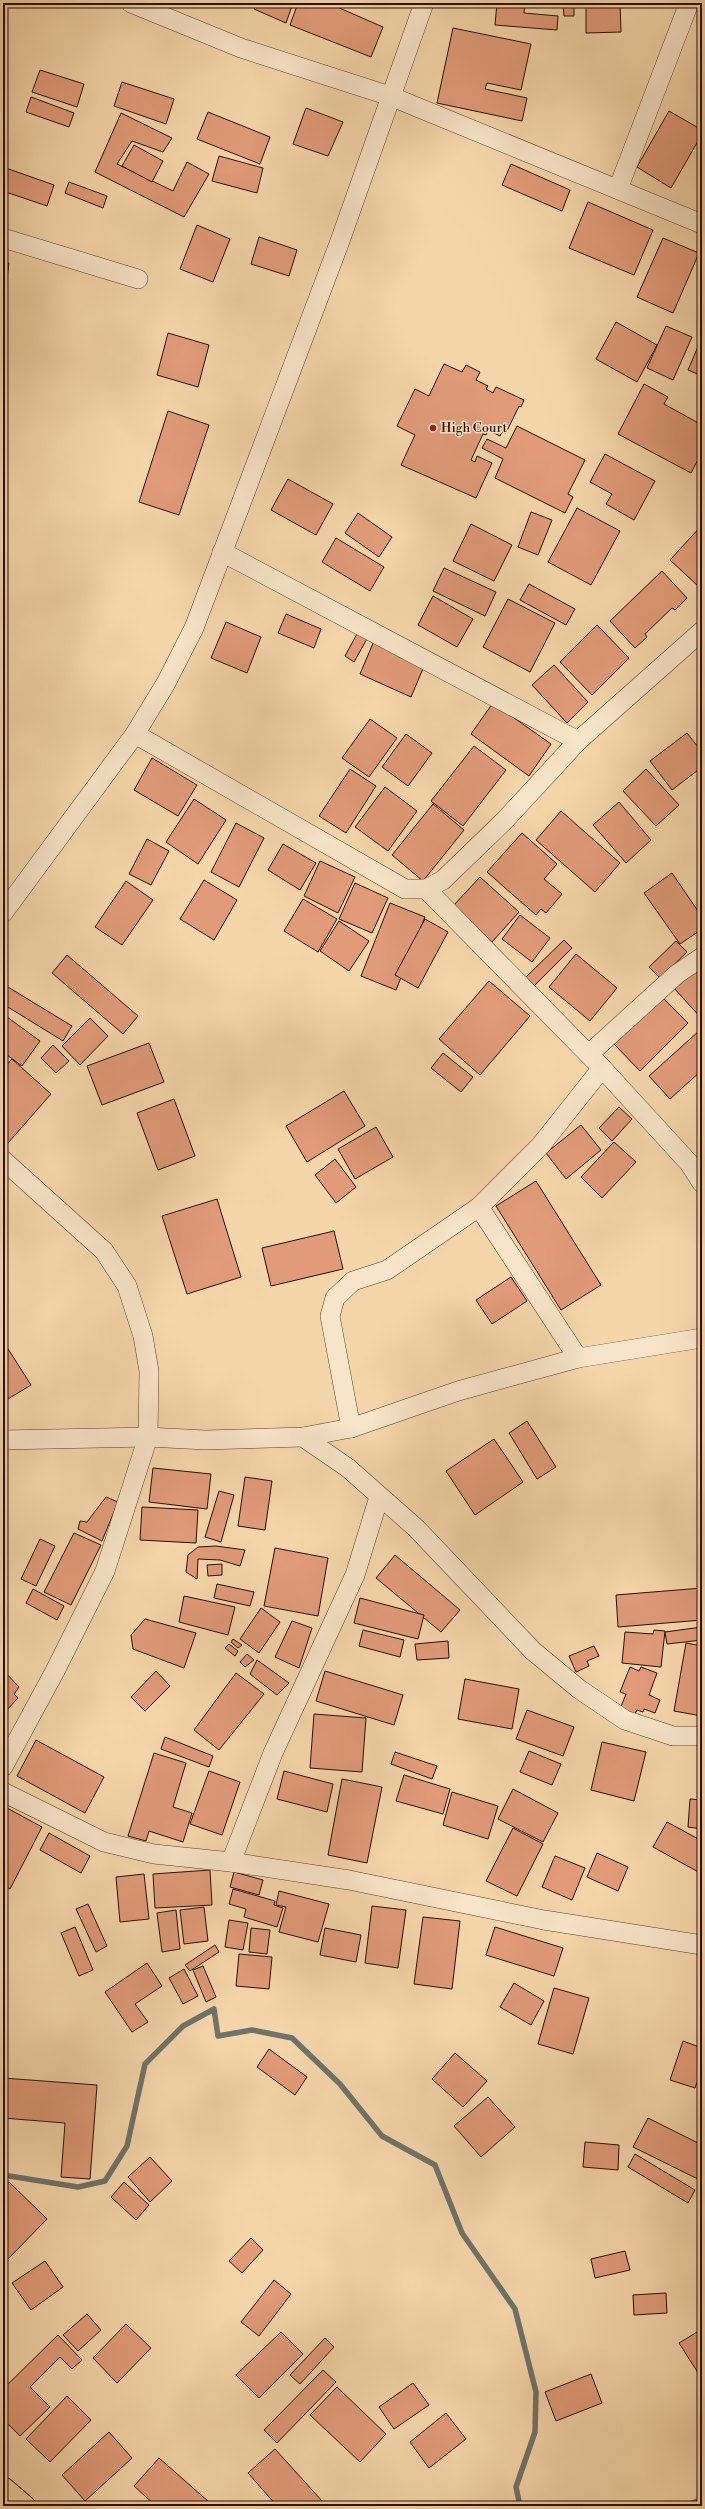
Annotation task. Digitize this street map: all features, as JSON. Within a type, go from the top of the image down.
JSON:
[{"type":"highway","points":[[3,2488],[24,2506]]},
{"type":"street","points":[[131,3],[170,10],[241,48],[390,96],[702,224]]},
{"type":"street","points":[[3,913],[135,734],[166,683],[194,628],[340,241],[424,3]]},
{"type":"street","points":[[618,189],[689,3]]},
{"type":"street","points":[[3,238],[138,279]]},
{"type":"street","points":[[222,552],[578,742]]},
{"type":"street","points":[[135,734],[405,889],[426,889],[443,880],[494,831],[578,742],[702,631]]},
{"type":"street","points":[[426,889],[589,1054],[689,1163],[702,1183]]},
{"type":"street","points":[[589,1054],[677,974],[702,957]]},
{"type":"street","points":[[351,1428],[330,1316],[335,1298],[353,1281],[387,1270],[479,1207],[541,1145],[602,1068]]},
{"type":"street","points":[[3,1160],[104,1251],[128,1286],[143,1336],[149,1371],[148,1437],[105,1571],[55,1671],[3,1767]]},
{"type":"street","points":[[479,1207],[578,1358]]},
{"type":"street","points":[[3,1440],[148,1437],[205,1440],[303,1437],[351,1428],[458,1391],[578,1358],[702,1338]]},
{"type":"street","points":[[303,1437],[348,1468],[379,1497],[416,1528],[533,1651],[579,1689],[625,1720],[673,1736],[702,1736]]},
{"type":"street","points":[[231,1862],[273,1753],[355,1575],[379,1497]]},
{"type":"street","points":[[3,1792],[104,1842],[154,1854],[231,1862],[349,1880],[544,1920],[652,1939],[702,1945]]},
{"type":"building","points":[[256,3],[293,3],[286,23],[254,9]]},
{"type":"building","points":[[298,3],[328,3],[383,27],[371,57],[290,25]]},
{"type":"building","points":[[497,3],[525,3],[524,13],[558,16],[557,30],[495,25]]},
{"type":"building","points":[[563,3],[574,3],[574,16],[564,16]]},
{"type":"building","points":[[586,3],[620,3],[621,32],[586,33]]},
{"type":"building","points":[[453,28],[531,44],[521,90],[487,83],[485,89],[527,98],[522,121],[437,103]]},
{"type":"building","points":[[40,70],[84,84],[77,107],[32,92]]},
{"type":"building","points":[[122,82],[174,99],[166,124],[114,106]]},
{"type":"building","points":[[31,97],[74,113],[69,127],[26,112]]},
{"type":"building","points":[[306,108],[343,122],[328,156],[293,144]]},
{"type":"building","points":[[669,111],[702,130],[702,134],[671,188],[637,167]]},
{"type":"building","points":[[208,112],[270,137],[260,164],[197,139]]},
{"type":"building","points":[[121,113],[172,138],[163,152],[132,141],[117,164],[173,191],[187,162],[209,174],[184,217],[95,172]]},
{"type":"building","points":[[134,145],[163,161],[152,182],[122,166]]},
{"type":"building","points":[[219,156],[263,168],[257,193],[212,181]]},
{"type":"building","points":[[511,164],[570,190],[562,211],[502,185]]},
{"type":"building","points":[[3,167],[54,185],[47,206],[3,191]]},
{"type":"building","points":[[69,182],[107,196],[103,208],[65,193]]},
{"type":"building","points":[[588,202],[653,230],[634,275],[569,248]]},
{"type":"building","points":[[197,225],[230,239],[213,282],[180,269]]},
{"type":"building","points":[[259,237],[297,250],[289,276],[251,264]]},
{"type":"building","points":[[663,238],[699,253],[673,313],[637,297]]},
{"type":"building","points":[[3,262],[9,263],[5,292],[3,291]]},
{"type":"building","points":[[616,322],[657,345],[637,382],[596,359]]},
{"type":"building","points":[[666,326],[692,337],[673,380],[647,368]]},
{"type":"building","points":[[168,333],[209,345],[198,387],[157,375]]},
{"type":"building","points":[[702,337],[702,376],[688,370]]},
{"type":"building","points":[[444,364],[462,372],[466,365],[480,372],[476,380],[488,386],[486,389],[493,393],[496,387],[524,400],[521,407],[519,406],[506,433],[502,432],[500,436],[488,430],[486,435],[483,434],[471,460],[475,462],[477,456],[492,463],[476,498],[401,465],[415,435],[397,426],[415,389],[429,396]]},
{"type":"building","points":[[644,384],[668,397],[664,404],[702,425],[702,452],[691,473],[618,434]]},
{"type":"building","points":[[168,411],[209,425],[179,515],[139,502]]},
{"type":"building","points":[[517,426],[585,460],[568,494],[573,497],[565,513],[495,478],[503,459],[482,448],[487,439],[506,448]]},
{"type":"building","points":[[605,454],[655,481],[634,520],[606,504],[612,494],[590,482]]},
{"type":"building","points":[[288,479],[333,504],[316,535],[271,510]]},
{"type":"building","points":[[577,508],[620,531],[591,585],[548,562]]},
{"type":"building","points":[[531,512],[552,520],[538,555],[518,547]]},
{"type":"building","points":[[358,513],[392,537],[379,557],[345,533]]},
{"type":"building","points":[[471,524],[512,545],[494,581],[453,561]]},
{"type":"building","points":[[702,525],[702,581],[698,586],[670,560]]},
{"type":"building","points":[[336,538],[384,567],[370,591],[322,562]]},
{"type":"building","points":[[444,568],[496,592],[485,616],[433,591]]},
{"type":"building","points":[[662,571],[687,598],[675,610],[672,608],[645,634],[647,637],[635,648],[610,621]]},
{"type":"building","points":[[529,584],[575,609],[566,625],[520,600]]},
{"type":"building","points":[[433,596],[473,619],[457,647],[418,625]]},
{"type":"building","points":[[508,599],[555,623],[530,672],[483,647]]},
{"type":"building","points":[[286,614],[321,629],[314,648],[278,633]]},
{"type":"building","points":[[226,622],[261,637],[247,673],[211,658]]},
{"type":"building","points":[[597,625],[629,658],[592,695],[560,662]]},
{"type":"building","points":[[358,632],[368,637],[354,662],[345,656]]},
{"type":"building","points":[[374,641],[425,664],[411,697],[360,674]]},
{"type":"building","points":[[554,665],[588,702],[567,723],[532,685]]},
{"type":"building","points":[[493,703],[551,744],[529,776],[471,734]]},
{"type":"building","points":[[370,719],[397,738],[369,777],[342,758]]},
{"type":"building","points":[[687,733],[702,752],[702,767],[672,790],[650,761]]},
{"type":"building","points":[[406,734],[432,753],[408,786],[382,767]]},
{"type":"building","points":[[474,746],[506,770],[463,826],[431,801]]},
{"type":"building","points":[[152,758],[197,785],[178,816],[134,790]]},
{"type":"building","points":[[350,769],[376,786],[346,833],[319,816]]},
{"type":"building","points":[[646,769],[679,805],[656,826],[623,791]]},
{"type":"building","points":[[385,787],[417,811],[388,851],[355,827]]},
{"type":"building","points":[[194,799],[226,820],[198,864],[166,842]]},
{"type":"building","points":[[619,802],[651,840],[626,863],[593,825]]},
{"type":"building","points":[[433,804],[464,830],[423,881],[392,855]]},
{"type":"building","points":[[561,811],[620,863],[595,892],[536,840]]},
{"type":"building","points":[[236,823],[264,838],[239,887],[211,872]]},
{"type":"building","points":[[522,833],[557,864],[544,879],[562,894],[546,913],[541,909],[536,915],[487,872]]},
{"type":"building","points":[[147,839],[169,851],[151,885],[129,874]]},
{"type":"building","points":[[283,844],[316,863],[300,890],[268,870]]},
{"type":"building","points":[[320,861],[355,877],[338,913],[304,896]]},
{"type":"building","points":[[672,873],[702,917],[702,929],[680,944],[644,893]]},
{"type":"building","points":[[480,877],[519,912],[492,942],[453,906]]},
{"type":"building","points":[[204,880],[237,900],[214,940],[180,919]]},
{"type":"building","points":[[126,881],[153,900],[122,945],[95,927]]},
{"type":"building","points":[[355,883],[388,898],[372,933],[339,919]]},
{"type":"building","points":[[303,899],[337,919],[318,952],[284,931]]},
{"type":"building","points":[[390,903],[425,917],[396,990],[361,976]]},
{"type":"building","points":[[520,915],[550,938],[532,962],[502,939]]},
{"type":"building","points":[[425,919],[448,932],[418,988],[395,975]]},
{"type":"building","points":[[339,921],[369,941],[349,971],[320,951]]},
{"type":"building","points":[[564,940],[572,948],[534,986],[526,977]]},
{"type":"building","points":[[676,941],[687,952],[660,978],[649,967]]},
{"type":"building","points":[[576,954],[617,988],[590,1021],[549,987]]},
{"type":"building","points":[[67,955],[138,1016],[123,1034],[52,973]]},
{"type":"building","points":[[702,968],[702,1019],[673,987]]},
{"type":"building","points":[[489,981],[530,1016],[480,1075],[439,1039]]},
{"type":"building","points":[[8,987],[72,1026],[63,1041],[3,1004],[3,995]]},
{"type":"building","points":[[660,995],[688,1023],[640,1071],[613,1043]]},
{"type":"building","points":[[3,1014],[40,1041],[22,1066],[3,1052]]},
{"type":"building","points":[[90,1018],[108,1036],[80,1065],[62,1046]]},
{"type":"building","points":[[700,1030],[702,1032],[702,1070],[670,1099],[649,1076]]},
{"type":"building","points":[[149,1043],[164,1082],[102,1105],[87,1066]]},
{"type":"building","points":[[53,1045],[69,1061],[56,1073],[41,1058]]},
{"type":"building","points":[[443,1053],[473,1077],[461,1092],[431,1068]]},
{"type":"building","points":[[12,1059],[51,1094],[8,1143],[3,1139],[3,1069]]},
{"type":"building","points":[[344,1091],[365,1126],[307,1162],[286,1126]]},
{"type":"building","points":[[174,1099],[195,1156],[158,1170],[137,1113]]},
{"type":"building","points":[[619,1107],[632,1119],[612,1141],[599,1128]]},
{"type":"building","points":[[581,1125],[601,1150],[566,1179],[546,1153]]},
{"type":"building","points":[[376,1127],[393,1157],[355,1179],[338,1149]]},
{"type":"building","points":[[614,1142],[636,1162],[602,1198],[581,1177]]},
{"type":"building","points":[[335,1159],[356,1187],[336,1203],[315,1175]]},
{"type":"building","points":[[536,1181],[601,1285],[561,1310],[496,1206]]},
{"type":"building","points":[[217,1199],[241,1277],[187,1294],[162,1216]]},
{"type":"building","points":[[334,1231],[343,1269],[271,1286],[262,1248]]},
{"type":"building","points":[[511,1277],[527,1301],[492,1324],[476,1300]]},
{"type":"building","points":[[3,1341],[31,1385],[3,1402]]},
{"type":"building","points":[[527,1421],[556,1467],[537,1479],[509,1433]]},
{"type":"building","points":[[494,1439],[523,1482],[475,1515],[446,1471]]},
{"type":"building","points":[[153,1468],[211,1474],[207,1509],[149,1502]]},
{"type":"building","points":[[245,1477],[272,1481],[265,1530],[238,1526]]},
{"type":"building","points":[[219,1491],[234,1495],[221,1542],[205,1537]]},
{"type":"building","points":[[106,1497],[118,1502],[102,1541],[78,1529],[80,1521],[87,1522]]},
{"type":"building","points":[[142,1507],[198,1510],[196,1543],[140,1540]]},
{"type":"building","points":[[74,1533],[101,1545],[71,1605],[44,1592]]},
{"type":"building","points":[[40,1539],[55,1546],[36,1586],[21,1579]]},
{"type":"building","points":[[216,1546],[245,1550],[240,1566],[220,1560],[198,1559],[197,1579],[186,1572],[188,1555],[198,1547]]},
{"type":"building","points":[[275,1548],[328,1558],[318,1616],[264,1606]]},
{"type":"building","points":[[395,1555],[460,1610],[441,1632],[376,1578]]},
{"type":"building","points":[[222,1564],[222,1575],[208,1576],[207,1565]]},
{"type":"building","points":[[217,1584],[254,1592],[250,1606],[214,1598]]},
{"type":"building","points":[[702,1588],[702,1620],[618,1627],[616,1595]]},
{"type":"building","points":[[33,1589],[64,1606],[57,1620],[26,1603]]},
{"type":"building","points":[[184,1596],[235,1607],[228,1635],[179,1622]]},
{"type":"building","points":[[360,1598],[424,1615],[418,1639],[354,1623]]},
{"type":"building","points":[[261,1608],[280,1622],[259,1653],[240,1639]]},
{"type":"building","points":[[145,1619],[196,1633],[184,1668],[133,1649],[131,1635]]},
{"type":"building","points":[[292,1621],[312,1628],[299,1668],[275,1657]]},
{"type":"building","points":[[702,1627],[702,1640],[667,1644],[665,1632]]},
{"type":"building","points":[[363,1630],[404,1640],[400,1657],[359,1646]]},
{"type":"building","points":[[654,1630],[665,1631],[661,1667],[622,1663],[625,1632],[653,1634]]},
{"type":"building","points":[[233,1639],[242,1645],[238,1648],[231,1642]]},
{"type":"building","points":[[448,1641],[449,1658],[417,1660],[415,1644]]},
{"type":"building","points":[[686,1643],[702,1646],[702,1716],[674,1711]]},
{"type":"building","points":[[229,1644],[238,1651],[235,1656],[225,1648]]},
{"type":"building","points":[[594,1646],[599,1656],[587,1661],[589,1666],[576,1672],[569,1656]]},
{"type":"building","points":[[247,1654],[254,1660],[245,1667],[240,1662]]},
{"type":"building","points":[[257,1660],[289,1683],[277,1695],[250,1674]]},
{"type":"building","points":[[630,1667],[639,1671],[641,1667],[657,1673],[649,1695],[660,1700],[655,1713],[644,1709],[643,1712],[637,1710],[635,1714],[620,1709],[626,1694],[620,1692]]},
{"type":"building","points":[[3,1670],[19,1687],[14,1694],[18,1698],[5,1712],[3,1711]]},
{"type":"building","points":[[156,1671],[170,1686],[145,1711],[131,1697]]},
{"type":"building","points":[[325,1671],[403,1695],[394,1725],[316,1701]]},
{"type":"building","points":[[236,1673],[264,1694],[219,1750],[194,1730]]},
{"type":"building","points":[[465,1679],[519,1689],[512,1729],[458,1719]]},
{"type":"building","points":[[527,1710],[574,1727],[563,1756],[516,1739]]},
{"type":"building","points":[[314,1714],[366,1718],[362,1772],[310,1768]]},
{"type":"building","points":[[165,1737],[213,1756],[209,1767],[161,1749]]},
{"type":"building","points":[[36,1740],[104,1777],[85,1813],[17,1776]]},
{"type":"building","points":[[602,1742],[646,1752],[634,1801],[591,1790]]},
{"type":"building","points":[[529,1751],[561,1764],[552,1785],[520,1772]]},
{"type":"building","points":[[395,1752],[437,1766],[432,1779],[391,1764]]},
{"type":"building","points":[[154,1753],[186,1763],[173,1807],[192,1813],[183,1842],[149,1831],[146,1841],[128,1836]]},
{"type":"building","points":[[209,1771],[240,1782],[222,1835],[190,1824]]},
{"type":"building","points":[[284,1771],[333,1784],[327,1812],[277,1799]]},
{"type":"building","points":[[404,1775],[450,1789],[443,1814],[396,1801]]},
{"type":"building","points":[[342,1779],[382,1787],[367,1863],[328,1855]]},
{"type":"building","points":[[513,1789],[558,1813],[543,1842],[498,1819]]},
{"type":"building","points":[[452,1792],[498,1806],[488,1839],[443,1825]]},
{"type":"building","points":[[690,1799],[702,1800],[702,1829],[688,1827]]},
{"type":"building","points":[[7,1808],[42,1827],[10,1889],[3,1885],[3,1815]]},
{"type":"building","points":[[667,1822],[702,1841],[702,1874],[653,1847]]},
{"type":"building","points":[[513,1828],[543,1844],[517,1896],[486,1881]]},
{"type":"building","points":[[49,1833],[90,1856],[81,1873],[40,1850]]},
{"type":"building","points":[[597,1853],[628,1867],[618,1891],[587,1877]]},
{"type":"building","points":[[555,1856],[585,1868],[572,1900],[542,1887]]},
{"type":"building","points":[[210,1870],[212,1905],[155,1908],[153,1874]]},
{"type":"building","points":[[234,1872],[263,1880],[259,1895],[230,1887]]},
{"type":"building","points":[[144,1874],[149,1919],[120,1922],[116,1877]]},
{"type":"building","points":[[233,1889],[275,1901],[274,1905],[283,1908],[277,1927],[244,1917],[246,1909],[229,1904]]},
{"type":"building","points":[[279,1891],[329,1904],[318,1942],[279,1932],[286,1907],[276,1905]]},
{"type":"building","points":[[88,1904],[107,1946],[96,1952],[76,1909]]},
{"type":"building","points":[[372,1906],[406,1910],[398,1968],[365,1963]]},
{"type":"building","points":[[204,1907],[208,1941],[184,1944],[180,1910]]},
{"type":"building","points":[[176,1910],[180,1949],[162,1952],[157,1913]]},
{"type":"building","points":[[423,1917],[460,1921],[452,1989],[414,1984]]},
{"type":"building","points":[[229,1920],[248,1923],[243,1950],[225,1947]]},
{"type":"building","points":[[75,1927],[93,1970],[79,1976],[61,1933]]},
{"type":"building","points":[[495,1927],[563,1948],[554,1976],[486,1955]]},
{"type":"building","points":[[251,1928],[270,1930],[267,1954],[249,1952]]},
{"type":"building","points":[[325,1928],[361,1935],[356,1962],[320,1955]]},
{"type":"building","points":[[215,1945],[219,1952],[190,1971],[185,1965]]},
{"type":"building","points":[[239,1954],[272,1957],[269,1989],[236,1986]]},
{"type":"building","points":[[147,1963],[162,1986],[135,2004],[148,2022],[132,2032],[105,1992]]},
{"type":"building","points":[[203,1966],[216,1997],[206,2002],[193,1970]]},
{"type":"building","points":[[184,1969],[198,1996],[183,2004],[169,1978]]},
{"type":"building","points":[[514,1983],[544,2001],[531,2025],[500,2007]]},
{"type":"building","points":[[554,1988],[589,1998],[573,2054],[538,2044]]},
{"type":"building","points":[[683,2041],[702,2048],[702,2069],[695,2088],[670,2080]]},
{"type":"building","points":[[269,2049],[307,2077],[295,2095],[257,2067]]},
{"type":"building","points":[[455,2053],[487,2081],[463,2107],[432,2079]]},
{"type":"building","points":[[3,2078],[97,2085],[90,2179],[61,2177],[65,2123],[3,2118]]},
{"type":"building","points":[[488,2097],[515,2127],[481,2157],[454,2126]]},
{"type":"building","points":[[648,2118],[702,2145],[702,2181],[633,2147]]},
{"type":"building","points":[[585,2142],[619,2145],[618,2170],[583,2167]]},
{"type":"building","points":[[635,2154],[695,2190],[688,2203],[628,2167]]},
{"type":"building","points":[[150,2157],[172,2181],[150,2202],[128,2177]]},
{"type":"building","points":[[9,2182],[47,2219],[8,2259],[3,2254],[3,2187]]},
{"type":"building","points":[[124,2182],[149,2205],[136,2220],[111,2197]]},
{"type":"building","points":[[251,2238],[263,2250],[242,2273],[229,2261]]},
{"type":"building","points":[[625,2251],[630,2270],[595,2278],[591,2259]]},
{"type":"building","points":[[45,2261],[63,2287],[31,2310],[12,2283]]},
{"type":"building","points":[[274,2280],[291,2294],[259,2336],[241,2322]]},
{"type":"building","points":[[666,2293],[667,2313],[634,2315],[633,2295]]},
{"type":"building","points":[[87,2314],[101,2330],[78,2351],[63,2335]]},
{"type":"building","points":[[126,2324],[151,2348],[117,2383],[93,2358]]},
{"type":"building","points":[[702,2329],[702,2379],[679,2343]]},
{"type":"building","points":[[281,2332],[303,2354],[259,2398],[236,2375]]},
{"type":"building","points":[[58,2335],[82,2360],[72,2369],[60,2357],[30,2387],[50,2407],[20,2436],[3,2419],[3,2389]]},
{"type":"building","points":[[325,2338],[334,2347],[300,2384],[290,2375]]},
{"type":"building","points":[[323,2370],[336,2382],[277,2443],[264,2430]]},
{"type":"building","points":[[591,2374],[602,2403],[556,2421],[545,2392]]},
{"type":"building","points":[[413,2383],[429,2405],[394,2429],[379,2407]]},
{"type":"building","points":[[337,2387],[386,2434],[360,2462],[310,2415]]},
{"type":"building","points":[[67,2396],[91,2420],[50,2462],[26,2439]]},
{"type":"building","points":[[446,2413],[466,2439],[429,2468],[410,2442]]},
{"type":"building","points":[[109,2432],[132,2458],[85,2501],[62,2475]]},
{"type":"building","points":[[275,2449],[323,2502],[318,2506],[277,2506],[248,2473]]},
{"type":"building","points":[[159,2458],[209,2502],[205,2506],[156,2506],[134,2486]]},
{"type":"waterway","points":[[3,2175],[78,2187],[105,2181],[127,2146],[145,2064],[183,2026],[214,2009],[218,2036],[252,2030],[292,2038],[340,2084],[382,2136],[435,2165],[462,2233],[515,2309],[536,2392],[535,2432],[516,2487],[520,2506]]},
{"type":"waterway","points":[[685,2506],[702,2499]]},
{"type":"place","name":"High Court","points":[[433,428]]}]
